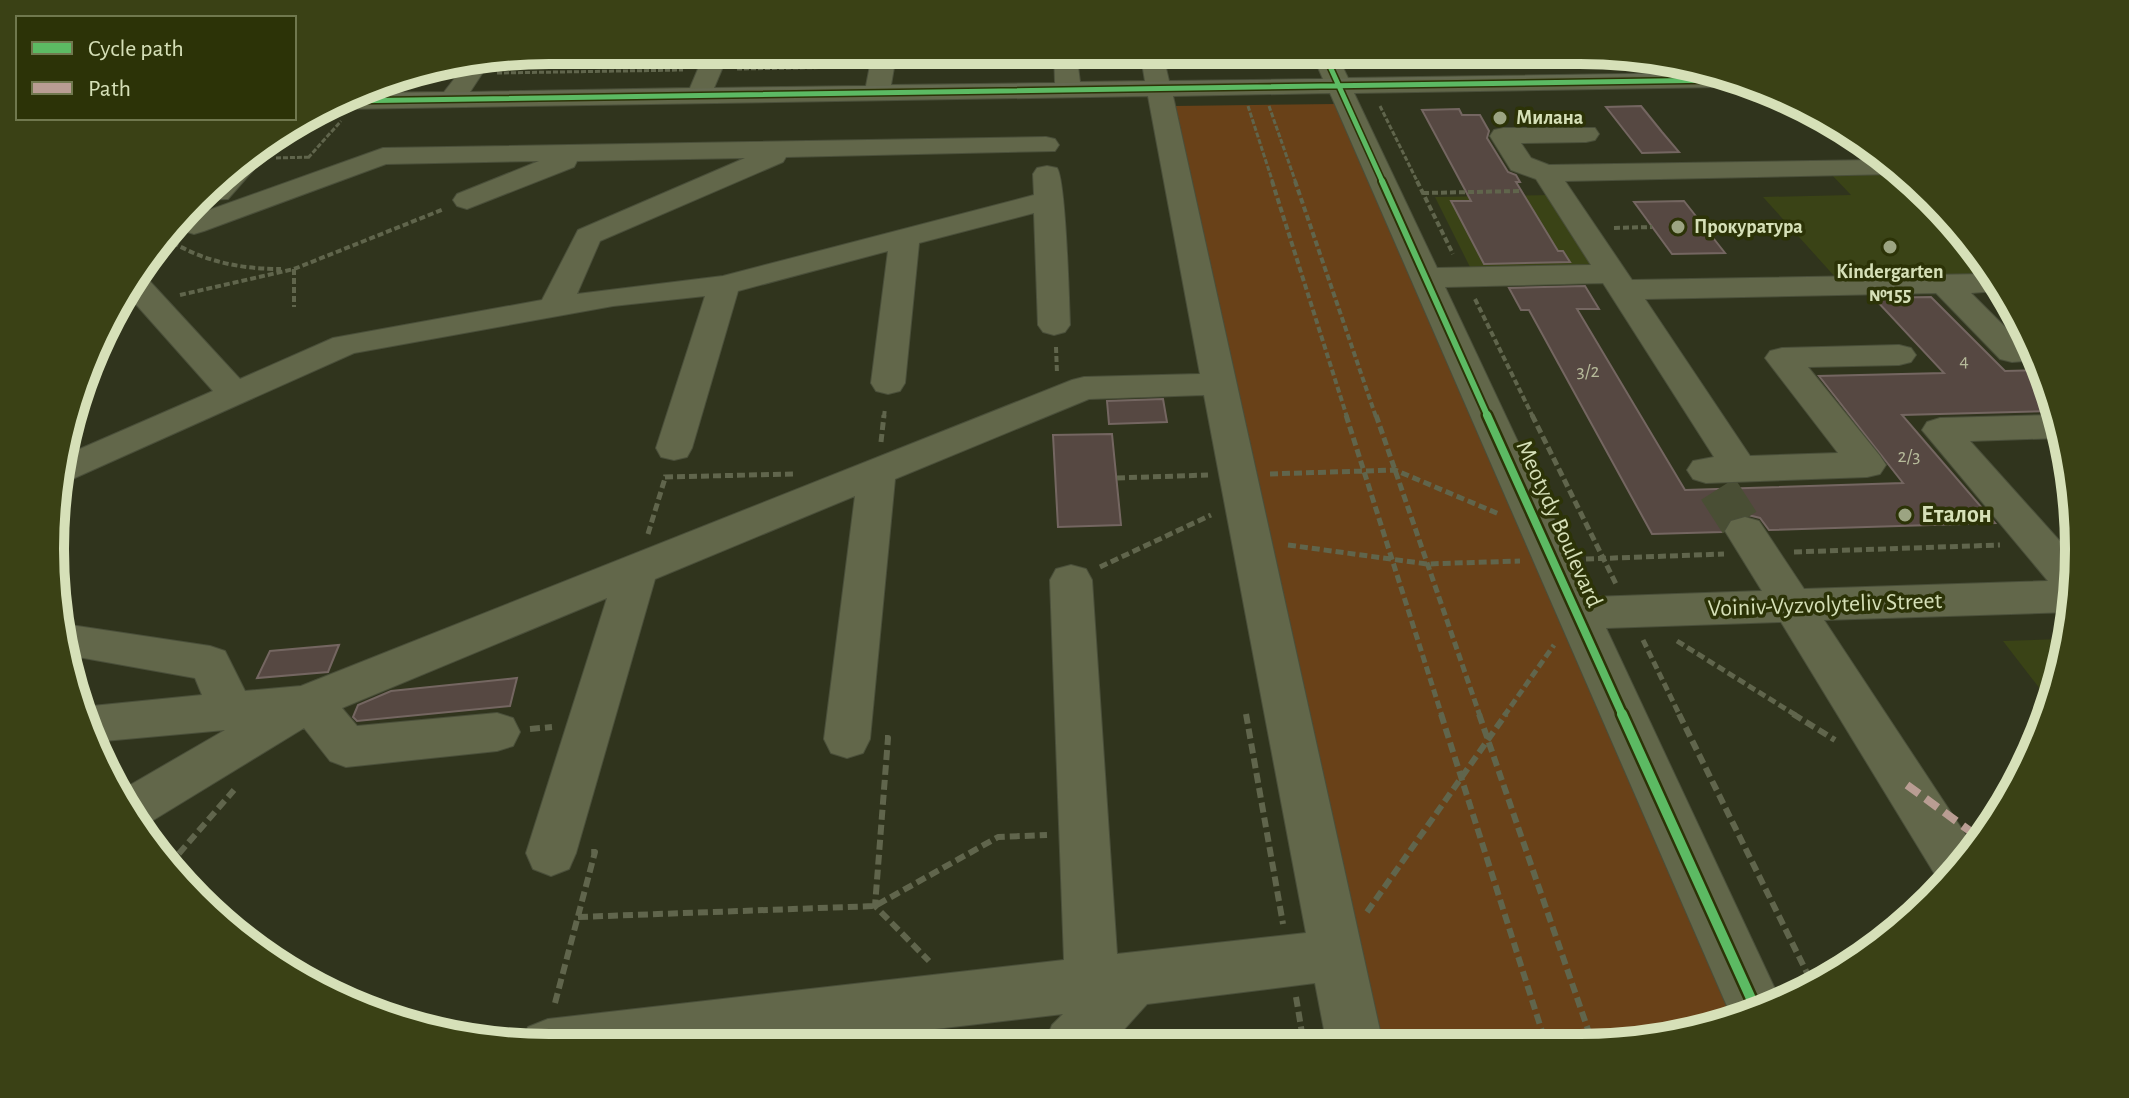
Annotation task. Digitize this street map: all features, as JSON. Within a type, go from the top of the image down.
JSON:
[{"type":"street","points":[[355,105],[446,91],[708,74],[1058,74],[1155,69],[1615,65]]},
{"type":"street","points":[[1330,67],[1699,79]]},
{"type":"street","name":"Meotydy Boulevard","points":[[1330,67],[1753,1002]]},
{"type":"street","points":[[383,156],[405,127],[446,91],[485,68]]},
{"type":"street","points":[[1155,69],[1220,384],[1217,480],[1252,540],[1313,958],[1350,1034]]},
{"type":"street","points":[[1054,325],[1046,145],[1058,74]]},
{"type":"street","points":[[403,87],[446,91]]},
{"type":"street","points":[[1586,134],[1503,136],[1521,164],[1559,179],[1880,168]]},
{"type":"street","points":[[1546,135],[1559,179],[1729,479],[1867,465],[1782,358],[1899,355]]},
{"type":"street","points":[[194,225],[383,156],[1046,145]]},
{"type":"street","points":[[555,307],[588,236],[790,149]]},
{"type":"street","points":[[467,200],[586,153]]},
{"type":"street","points":[[71,468],[345,345],[613,297],[724,285],[1049,200]]},
{"type":"street","points":[[888,383],[905,238]]},
{"type":"street","points":[[1426,278],[1985,283]]},
{"type":"street","points":[[1944,284],[2012,352],[2023,351]]},
{"type":"street","points":[[670,462],[724,285]]},
{"type":"street","points":[[142,293],[235,394]]},
{"type":"street","points":[[142,812],[310,702],[1058,398],[1084,388],[1220,384]]},
{"type":"street","points":[[2049,427],[1940,430],[2064,573]]},
{"type":"street","points":[[847,739],[877,472]]},
{"type":"street","points":[[1752,542],[1953,859]]},
{"type":"street","points":[[551,853],[637,569]]},
{"type":"street","points":[[1071,580],[1085,834],[1112,981],[1079,1034]]},
{"type":"street","name":"Voiniv-Vyzvolyteliv Street","points":[[1577,613],[2063,596]]},
{"type":"street","points":[[72,640],[210,663],[232,710]]},
{"type":"street","points":[[97,723],[310,702]]},
{"type":"street","points":[[310,702],[346,747],[497,732]]},
{"type":"street","points":[[550,1032],[742,1034],[967,998],[1313,958]]},
{"type":"path","points":[[808,68],[809,64]]},
{"type":"path","points":[[494,67],[708,74],[808,68],[1058,74],[1211,64]]},
{"type":"path","points":[[1284,64],[1330,67],[1412,64]]},
{"type":"path","points":[[1375,95],[1603,558],[1752,542],[2039,544]]},
{"type":"path","points":[[1245,97],[1543,1034]]},
{"type":"path","points":[[1266,97],[1589,1034]]},
{"type":"path","points":[[309,157],[343,110]]},
{"type":"path","points":[[1423,193],[1559,179]]},
{"type":"path","points":[[142,293],[294,269],[467,200]]},
{"type":"path","points":[[173,243],[187,253],[221,266],[256,270],[294,269]]},
{"type":"path","points":[[294,269],[294,307]]},
{"type":"path","points":[[1054,325],[1058,398]]},
{"type":"path","points":[[877,472],[888,383]]},
{"type":"path","points":[[637,569],[670,462],[801,474]]},
{"type":"path","points":[[1117,478],[1217,480],[1395,470]]},
{"type":"path","points":[[1209,502],[1215,536],[1427,564],[1553,560]]},
{"type":"path","points":[[1071,580],[1211,515]]},
{"type":"path","points":[[1313,958],[1461,777],[1608,569]]},
{"type":"path","points":[[1629,611],[1841,744]]},
{"type":"path","points":[[1629,611],[1809,976]]},
{"type":"path","points":[[1245,709],[1313,958],[1305,1034]]},
{"type":"path","points":[[497,732],[591,722]]},
{"type":"path","points":[[888,738],[875,906],[967,998]]},
{"type":"path","points":[[578,917],[875,906],[998,837],[1085,834]]},
{"type":"path","points":[[550,1032],[595,852]]},
{"type":"shaded area","points":[[462,72],[457,78],[433,78]]},
{"type":"shaded area","points":[[1336,104],[1731,1009],[1675,1025],[1612,1033],[1379,1034],[1174,106]]},
{"type":"shaded area","name":"Kindergarten №155","points":[[1885,172],[1945,229],[1980,275],[1836,278],[1763,197],[1851,195],[1830,173]]},
{"type":"shaded area","points":[[1551,195],[1598,268],[1472,271],[1435,197]]},
{"type":"shaded area","points":[[2057,639],[2043,692],[2003,641]]},
{"type":"building","points":[[1641,106],[1679,152],[1642,153],[1606,107]]},
{"type":"building","points":[[1459,109],[1462,115],[1480,115],[1489,131],[1487,138],[1508,172],[1516,175],[1520,182],[1516,182],[1558,251],[1563,251],[1570,262],[1484,264],[1451,201],[1471,201],[1422,110]]},
{"type":"building","points":[[1684,201],[1725,253],[1672,254],[1634,202]]},
{"type":"building","points":[[1585,286],[1599,309],[1577,309],[1685,490],[1903,483],[1819,376],[1944,373],[1874,298],[1931,297],[2005,371],[2031,370],[2044,411],[1902,415],[1995,523],[1769,530],[1760,518],[1744,514],[1728,519],[1722,532],[1652,534],[1529,310],[1521,310],[1509,288]]},
{"type":"building","points":[[1163,399],[1167,422],[1109,424],[1107,401]]},
{"type":"building","points":[[1112,434],[1121,525],[1058,527],[1053,435]]},
{"type":"building","points":[[339,645],[328,672],[257,678],[270,651]]},
{"type":"building","points":[[517,678],[510,706],[357,721],[353,717],[358,705],[391,691]]},
{"type":"tunnel","points":[[1718,489],[1745,531]]},
{"type":"tram line","points":[[380,95],[1680,74]]},
{"type":"marked path","points":[[1907,785],[1973,833]]},
{"type":"cycle path","points":[[1329,64],[1753,1002]]},
{"type":"cycle path","points":[[364,101],[1703,80]]},
{"type":"place","name":"Милана","points":[[1500,118]]},
{"type":"place","name":"Прокуратура","points":[[1678,227]]},
{"type":"place","name":"Kindergarten №155","points":[[1890,247]]},
{"type":"place","name":"Еталон","points":[[1905,515]]}]
